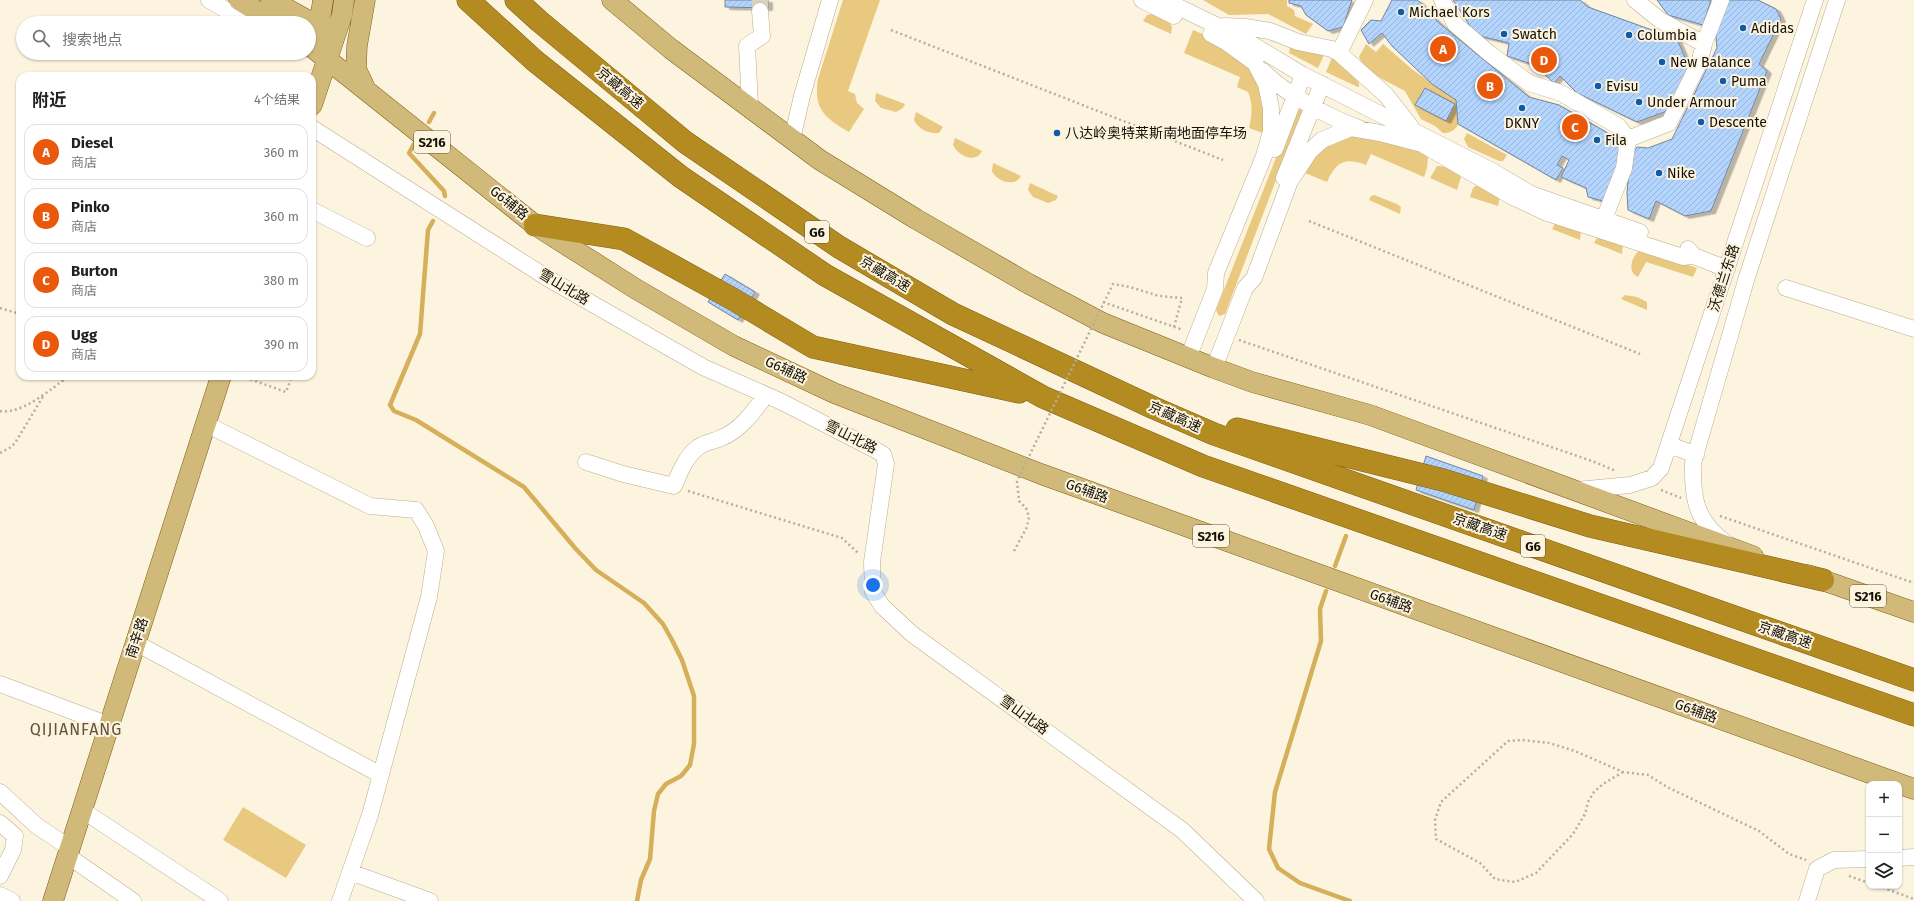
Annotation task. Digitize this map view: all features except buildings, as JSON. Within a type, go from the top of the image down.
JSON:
[{"type":"highway","points":[[468,0],[535,61],[688,182],[825,275],[1043,397],[1203,466],[1914,715]]},
{"type":"highway","name":"京藏高速","points":[[516,0],[539,21],[685,142],[839,247],[954,314],[1154,408],[1214,434],[1914,680]]},
{"type":"highway","points":[[535,225],[624,238],[731,298],[813,347],[1043,397]]},
{"type":"highway","points":[[1154,408],[1443,480],[1590,526],[1823,580]]},
{"type":"main road","points":[[239,0],[271,8],[292,16]]},
{"type":"main road","points":[[315,72],[318,26],[323,0]]},
{"type":"main road","points":[[317,51],[342,15],[344,0]]},
{"type":"main road","points":[[365,0],[357,46],[356,69],[365,88]]},
{"type":"main road","name":"S216","points":[[612,0],[671,49],[750,106],[820,160],[916,219],[1029,284],[1104,323],[1188,358],[1252,382],[1370,415],[1732,548],[1914,612]]},
{"type":"main road","name":"G6辅路","points":[[317,51],[535,225],[636,289],[734,346],[834,393],[1042,474],[1914,789]]},
{"type":"main road","name":"南辛路","points":[[58,898],[69,852],[82,810],[220,380]]},
{"type":"street","points":[[209,0],[236,16]]},
{"type":"street","points":[[792,139],[802,96],[830,0]]},
{"type":"street","points":[[1142,0],[1169,4],[1238,36],[1303,75],[1492,171],[1531,194],[1604,219],[1630,234],[1683,256],[1694,256],[1727,269]]},
{"type":"street","points":[[1339,53],[1365,0]]},
{"type":"street","points":[[1442,0],[1455,24],[1518,75],[1529,83],[1561,93],[1618,126],[1628,139],[1624,168],[1604,219]]},
{"type":"street","points":[[1635,0],[1660,20],[1704,44]]},
{"type":"street","points":[[1628,139],[1669,123],[1699,63],[1704,44],[1720,0]]},
{"type":"street","name":"沃德兰东路","points":[[1574,490],[1630,485],[1652,478],[1661,468],[1670,445],[1815,0]]},
{"type":"street","name":"沃德兰东路","points":[[1732,548],[1712,533],[1700,516],[1693,490],[1694,463],[1747,277],[1837,0]]},
{"type":"street","points":[[1169,4],[1255,63],[1272,82],[1347,124],[1422,144],[1511,196],[1547,213],[1630,234]]},
{"type":"street","points":[[242,16],[271,8]]},
{"type":"street","points":[[750,106],[747,46],[762,36],[760,11]]},
{"type":"street","points":[[1216,26],[1259,29],[1298,42],[1332,49],[1339,53],[1386,95],[1414,131]]},
{"type":"street","points":[[1188,358],[1215,290],[1216,273],[1264,156],[1271,131],[1271,108],[1266,84],[1255,63]]},
{"type":"street","points":[[1215,290],[1226,278],[1303,75]]},
{"type":"street","points":[[1245,288],[1245,277],[1312,105],[1322,84]]},
{"type":"street","points":[[1214,368],[1245,288],[1254,278],[1290,182],[1310,151],[1327,137],[1351,128],[1359,128]]},
{"type":"street","name":"雪山北路","points":[[316,131],[549,279],[703,367],[766,395],[883,454],[886,464],[872,565],[873,592],[882,606],[912,634],[1182,830],[1256,901]]},
{"type":"street","points":[[316,212],[367,238]]},
{"type":"street","points":[[1786,288],[1914,329]]},
{"type":"street","points":[[586,462],[623,474],[674,486],[689,456],[696,448],[722,438],[738,426],[750,416],[766,395]]},
{"type":"street","points":[[206,424],[370,506],[416,510],[426,526],[436,551],[429,597],[370,816],[340,901]]},
{"type":"street","points":[[1670,445],[1696,455]]},
{"type":"street","points":[[136,643],[381,775]]},
{"type":"street","points":[[0,684],[109,725]]},
{"type":"street","points":[[0,792],[37,826],[133,901]]},
{"type":"street","points":[[82,810],[220,901]]},
{"type":"street","points":[[0,823],[14,836],[13,850],[0,876]]},
{"type":"street","points":[[1902,858],[1914,856]]},
{"type":"street","points":[[1807,901],[1817,869],[1834,860],[1866,859]]},
{"type":"street","points":[[350,872],[430,901]]},
{"type":"street","points":[[0,895],[12,901]]},
{"type":"path","points":[[891,30],[1223,160]]},
{"type":"path","points":[[1309,221],[1640,354]]},
{"type":"path","points":[[1014,551],[1027,527],[1029,517],[1026,508],[1019,501],[1017,480],[1113,284],[1130,287],[1159,296],[1182,298],[1174,328]]},
{"type":"path","points":[[0,308],[16,313]]},
{"type":"path","points":[[0,411],[15,411],[44,394],[63,380]]},
{"type":"path","points":[[252,380],[286,392],[290,380]]},
{"type":"path","points":[[0,453],[15,443],[44,394]]},
{"type":"path","points":[[674,486],[842,538],[872,565]]},
{"type":"path","points":[[1623,772],[1603,784],[1594,792],[1573,834],[1536,873],[1515,882],[1495,879],[1480,863],[1436,839],[1435,820],[1441,802],[1508,741],[1522,740],[1549,743],[1575,751],[1623,772],[1648,774],[1667,787],[1759,831],[1789,854],[1866,882]]},
{"type":"path","points":[[1886,889],[1914,899]]},
{"type":"shaded area","points":[[843,0],[880,0],[848,91],[855,94],[857,103],[864,109],[849,132],[827,117],[819,105],[817,98],[818,79]]},
{"type":"shaded area","points":[[1203,0],[1287,0],[1287,6],[1294,10],[1295,16],[1313,24],[1306,34],[1268,14],[1229,15]]},
{"type":"shaded area","points":[[1153,14],[1170,22],[1172,27],[1171,34],[1143,21],[1147,15]]},
{"type":"shaded area","points":[[1193,30],[1216,40],[1247,64],[1265,96],[1268,135],[1249,128],[1251,101],[1248,92],[1237,87],[1240,77],[1184,53]]},
{"type":"shaded area","points":[[1366,44],[1376,52],[1383,44],[1413,70],[1456,100],[1458,125],[1455,129],[1450,132],[1443,133],[1435,126],[1421,119],[1405,91],[1382,79],[1363,66],[1359,57]]},
{"type":"shaded area","points":[[1290,47],[1326,51],[1318,68],[1289,53]]},
{"type":"shaded area","points":[[1333,55],[1359,83],[1359,87],[1326,72]]},
{"type":"shaded area","points":[[876,93],[905,104],[903,108],[896,112],[881,108],[875,101]]},
{"type":"shaded area","points":[[1296,107],[1303,109],[1225,314],[1219,316],[1216,310]]},
{"type":"shaded area","points":[[916,112],[943,127],[939,133],[928,132],[918,126],[914,120]]},
{"type":"shaded area","points":[[1467,133],[1507,155],[1503,161],[1499,161],[1468,147],[1464,139]]},
{"type":"shaded area","points":[[1352,136],[1372,137],[1392,141],[1411,147],[1420,152],[1428,157],[1424,177],[1371,154],[1366,165],[1352,161],[1342,163],[1330,175],[1327,182],[1305,173],[1315,157],[1324,147],[1335,141]]},
{"type":"shaded area","points":[[955,138],[982,151],[976,157],[967,157],[955,149],[953,145]]},
{"type":"shaded area","points":[[993,163],[1021,176],[1014,182],[1006,182],[1001,180],[994,175],[992,171]]},
{"type":"shaded area","points":[[1437,166],[1443,166],[1450,169],[1461,177],[1457,190],[1430,178]]},
{"type":"shaded area","points":[[1030,183],[1058,196],[1056,200],[1048,203],[1033,197],[1028,190]]},
{"type":"shaded area","points":[[1478,184],[1500,197],[1498,206],[1470,197],[1473,188]]},
{"type":"shaded area","points":[[1374,195],[1397,204],[1401,207],[1400,214],[1369,200],[1371,196]]},
{"type":"shaded area","points":[[1556,222],[1581,230],[1580,240],[1552,229]]},
{"type":"shaded area","points":[[1598,236],[1623,244],[1622,254],[1594,243]]},
{"type":"shaded area","points":[[1640,250],[1646,250],[1697,268],[1693,277],[1646,262],[1638,277],[1632,272],[1631,268],[1634,256]]},
{"type":"shaded area","points":[[1625,295],[1637,297],[1647,302],[1647,310],[1621,299]]},
{"type":"shaded area","points":[[243,807],[306,845],[286,878],[223,840]]},
{"type":"waterway","points":[[429,122],[434,113]]},
{"type":"waterway","points":[[414,144],[409,153],[444,191],[445,196]]},
{"type":"waterway","points":[[433,221],[428,230],[420,334],[390,405],[394,411],[416,420],[524,487],[575,548],[596,570],[644,603],[663,624],[682,660],[694,696],[694,744],[690,765],[681,776],[666,784],[658,794],[654,811],[650,859],[641,880],[637,901]]},
{"type":"waterway","points":[[1335,566],[1346,536]]},
{"type":"waterway","points":[[1326,591],[1320,609],[1321,641],[1275,792],[1269,849],[1278,868],[1300,883],[1350,901]]},
{"type":"tunnel","points":[[760,0],[760,11]]},
{"type":"place","name":"Michael Kors","points":[[1401,12]]},
{"type":"place","name":"Adidas","points":[[1743,28]]},
{"type":"place","name":"Swatch","points":[[1504,34]]},
{"type":"place","name":"Columbia","points":[[1629,35]]},
{"type":"place","name":"Diesel","points":[[1443,49]]},
{"type":"place","name":"Ugg","points":[[1544,60]]},
{"type":"place","name":"New Balance","points":[[1662,62]]},
{"type":"place","name":"Puma","points":[[1723,81]]},
{"type":"place","name":"Pinko","points":[[1490,86]]},
{"type":"place","name":"Evisu","points":[[1598,86]]},
{"type":"place","name":"Under Armour","points":[[1639,102]]},
{"type":"place","name":"DKNY","points":[[1522,108]]},
{"type":"place","name":"Descente","points":[[1701,122]]},
{"type":"place","name":"Burton","points":[[1575,127]]},
{"type":"place","name":"八达岭奥特莱斯南地面停车场","points":[[1057,133]]},
{"type":"place","name":"Fila","points":[[1597,140]]},
{"type":"place","name":"Nike","points":[[1659,173]]},
{"type":"district","name":"QIJIANFANG","points":[[76,729]]}]
